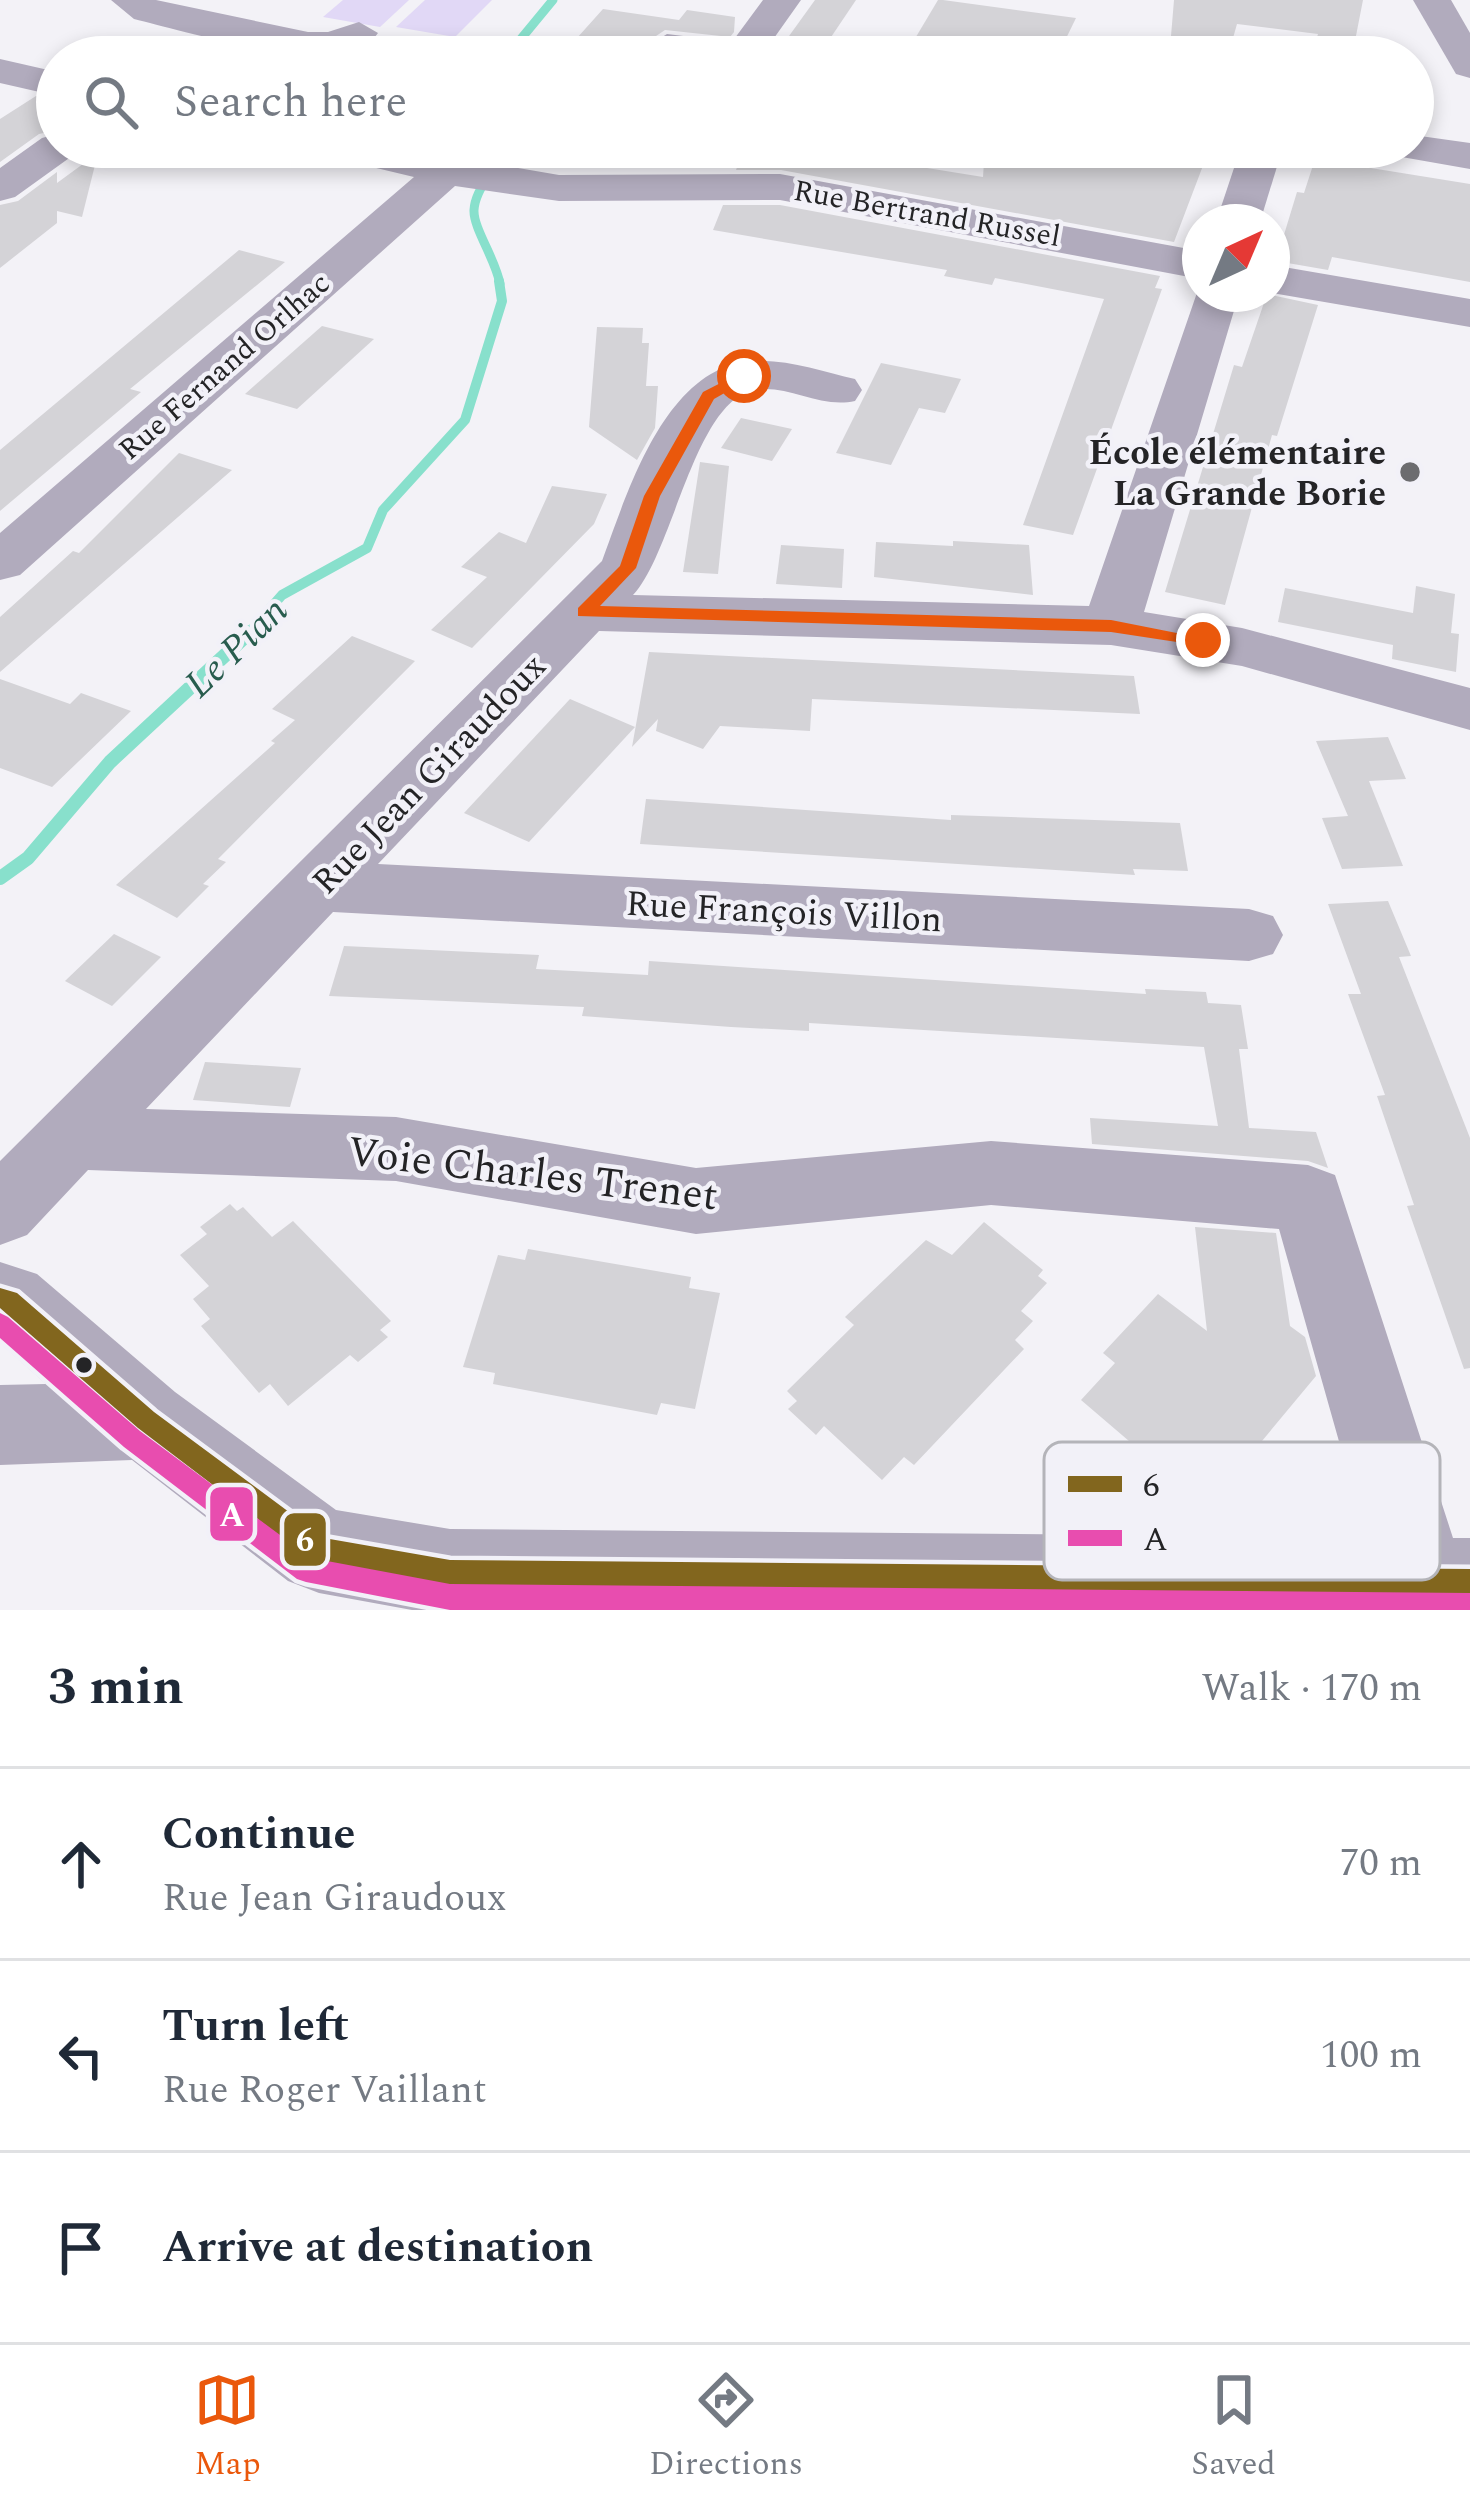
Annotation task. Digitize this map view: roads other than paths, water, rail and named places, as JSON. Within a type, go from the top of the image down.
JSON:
[{"type":"street","points":[[130,0],[147,11],[269,36]]},
{"type":"street","points":[[761,36],[782,0]]},
{"type":"street","points":[[1432,0],[1470,66]]},
{"type":"street","points":[[352,36],[359,33]]},
{"type":"street","points":[[0,71],[36,79]]},
{"type":"street","points":[[1434,151],[1470,156]]},
{"type":"street","points":[[0,188],[36,162]]},
{"type":"street","name":"Rue Bertrand Russel","points":[[439,168],[559,188],[733,182],[780,187],[1182,262]]},
{"type":"street","points":[[1244,204],[1255,168]]},
{"type":"street","name":"Rue Fernand Orlhac","points":[[0,562],[476,176]]},
{"type":"street","points":[[1290,282],[1470,314]]},
{"type":"street","points":[[1111,626],[1210,312]]},
{"type":"street","name":"Rue Jean Giraudoux","points":[[0,1211],[628,568],[652,496],[708,396],[744,376],[837,390]]},
{"type":"street","points":[[584,612],[1111,626],[1242,646],[1470,709]]},
{"type":"street","name":"Rue François Villon","points":[[319,886],[1249,935]]},
{"type":"street","name":"Voie Charles Trenet","points":[[74,1138],[396,1149],[696,1201],[991,1173],[1308,1198],[1396,1442]]},
{"type":"street","points":[[0,1298],[9,1300],[146,1420],[319,1550],[450,1574],[1044,1579]]},
{"type":"street","points":[[0,1425],[146,1420]]},
{"type":"street","points":[[1197,1580],[1446,1582]]},
{"type":"waterway","name":"Le Pian","points":[[523,36],[553,0]]},
{"type":"waterway","name":"Le Pian","points":[[492,168],[474,210],[500,284]]},
{"type":"waterway","name":"Le Pian","points":[[248,634],[282,595],[367,548],[383,510],[465,420],[502,301],[499,281]]},
{"type":"waterway","name":"Le Pian","points":[[0,878],[28,858],[110,762],[248,634]]},
{"type":"place","name":"École élémentaire La Grande Borie","points":[[1410,472]]}]
